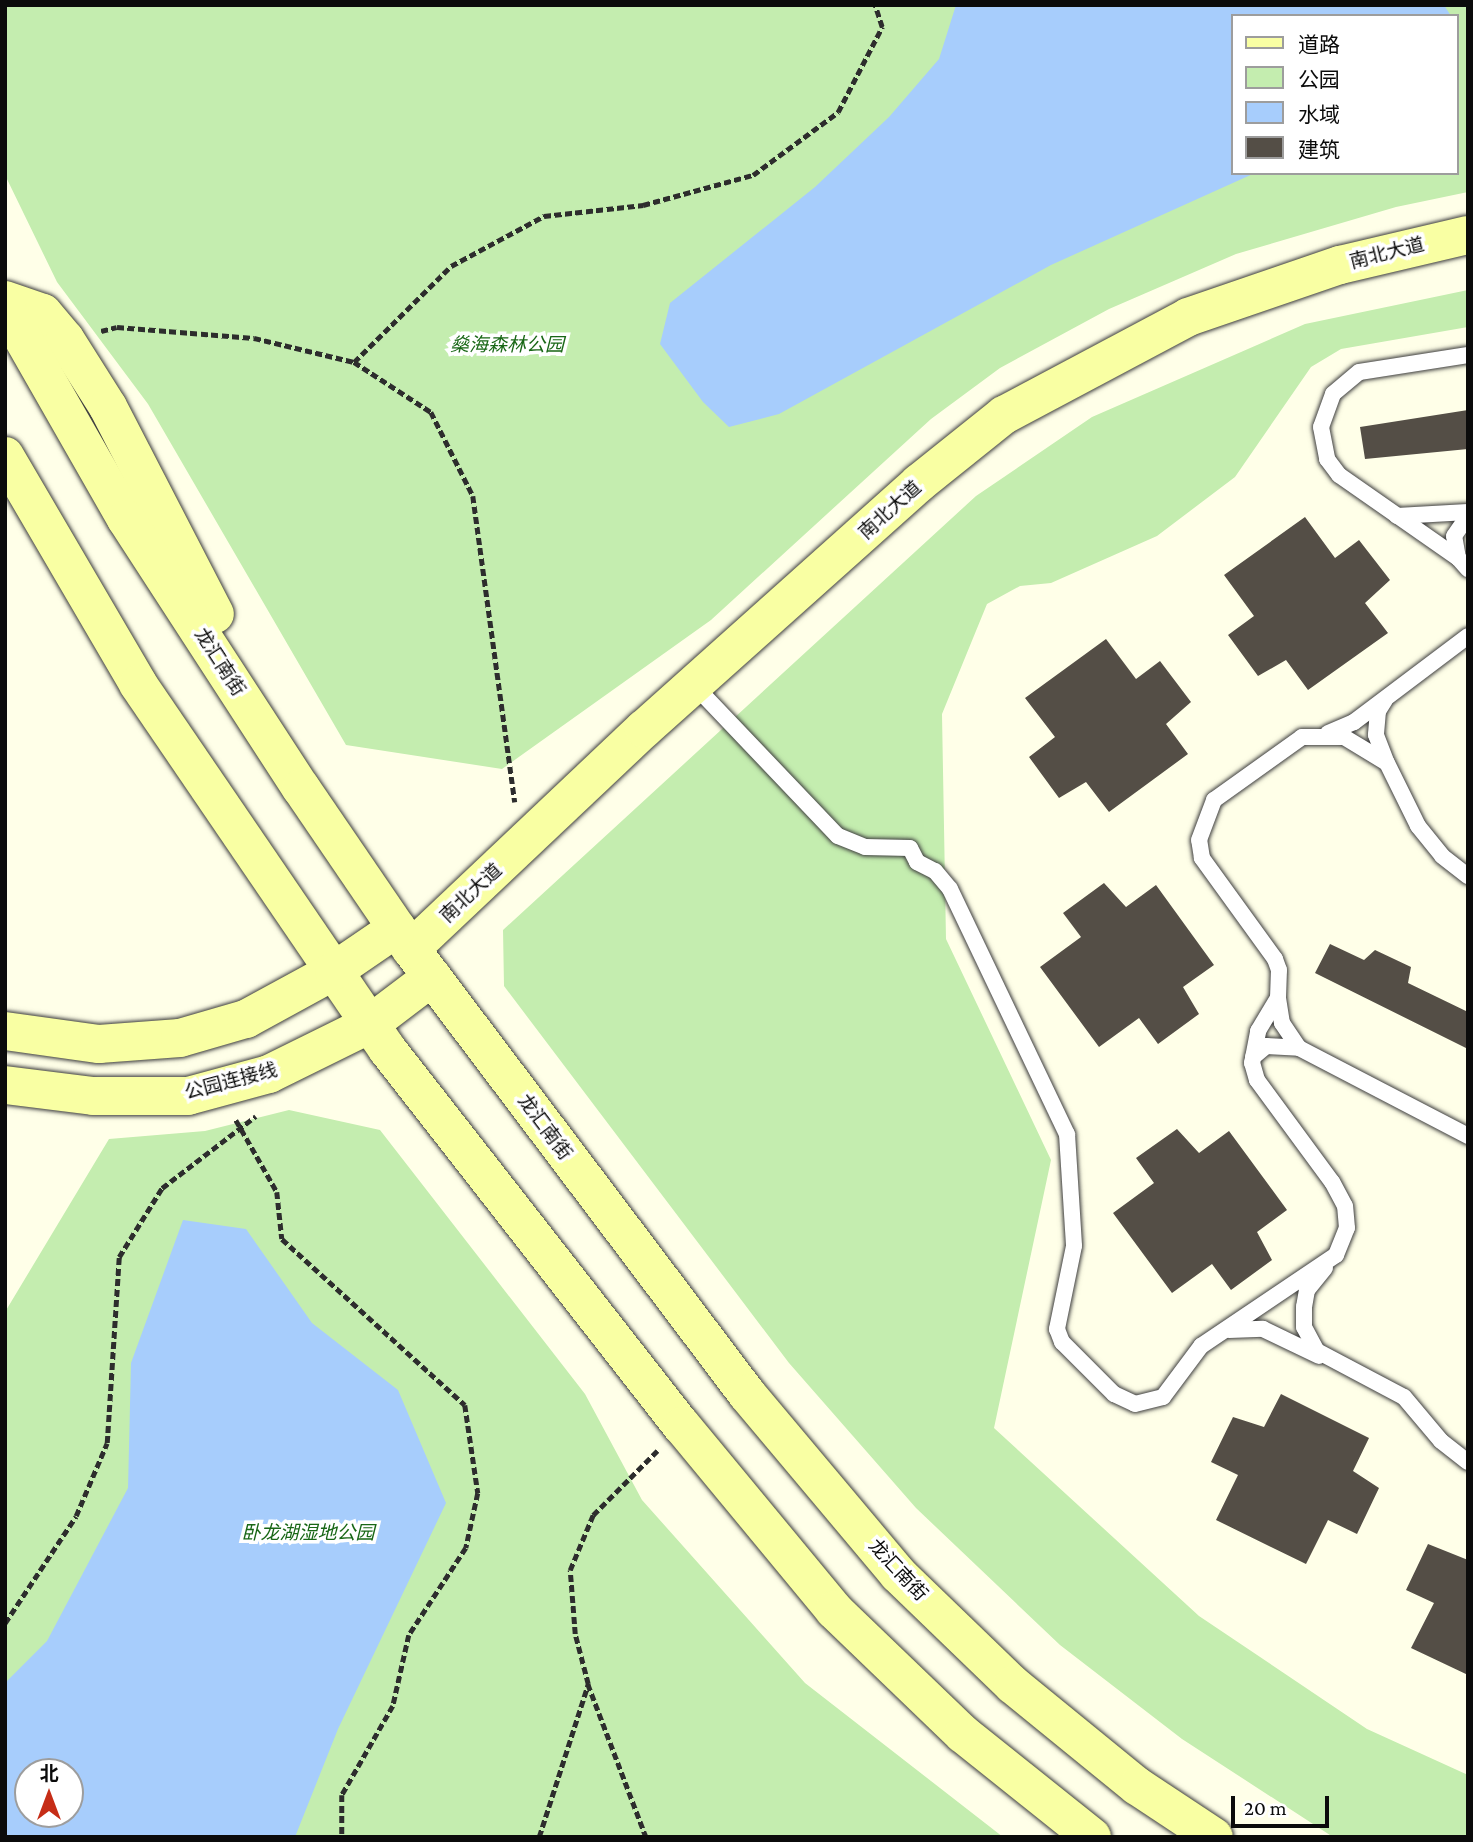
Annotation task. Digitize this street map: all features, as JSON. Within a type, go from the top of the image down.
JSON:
[{"type":"main road","name":"南北大道","points":[[413,951],[695,686],[919,483],[1004,415],[1188,317],[1340,265],[1468,235]]},
{"type":"main road","points":[[5,300],[43,313],[65,339],[108,407],[301,788]]},
{"type":"main road","name":"龙汇南街","points":[[5,307],[126,519],[301,788],[413,951],[747,1394],[898,1574],[1023,1693],[1137,1787],[1214,1837]]},
{"type":"main road","points":[[5,456],[138,684],[370,1024],[682,1426],[834,1610],[963,1734],[1092,1837]]},
{"type":"main road","points":[[5,1031],[99,1044],[180,1038],[246,1019],[334,971],[413,951]]},
{"type":"main road","name":"公园连接线","points":[[5,1086],[93,1096],[188,1096],[268,1074],[370,1024],[413,951]]},
{"type":"lane","points":[[1463,564],[1353,488],[1327,459],[1321,427],[1333,394],[1359,372],[1468,355]]},
{"type":"lane","points":[[1391,514],[1410,518],[1468,514]]},
{"type":"lane","points":[[1463,564],[1454,536],[1468,514]]},
{"type":"lane","points":[[1299,1048],[1282,1024],[1275,959],[1202,859],[1199,840],[1214,800],[1302,737],[1343,729],[1468,636]]},
{"type":"lane","points":[[695,686],[838,836],[864,847],[910,848],[918,862],[935,871],[950,889],[1067,1134],[1074,1246],[1057,1329],[1069,1353],[1121,1399],[1150,1403],[1163,1397],[1201,1346],[1336,1255]]},
{"type":"lane","points":[[1387,698],[1378,711],[1376,735],[1387,763],[1418,826],[1442,856],[1468,876]]},
{"type":"lane","points":[[1328,733],[1369,748],[1387,763]]},
{"type":"lane","points":[[1278,998],[1258,1031],[1253,1057],[1257,1080],[1345,1206],[1347,1228],[1336,1255],[1307,1290],[1304,1307],[1308,1338],[1328,1360]]},
{"type":"lane","points":[[1253,1057],[1266,1046],[1299,1048],[1468,1136]]},
{"type":"lane","points":[[1222,1332],[1237,1327],[1262,1329],[1404,1397],[1441,1441],[1468,1462]]},
{"type":"path","points":[[354,362],[452,266],[544,216],[643,205],[753,175],[838,112],[881,27],[875,5]]},
{"type":"path","points":[[65,339],[117,327],[254,338],[354,362],[431,412],[473,496],[520,848]]},
{"type":"path","points":[[222,1087],[239,1127],[277,1192],[282,1239],[465,1405],[478,1493],[466,1548],[409,1635],[393,1706],[342,1795],[342,1837]]},
{"type":"path","points":[[5,1623],[76,1516],[107,1443],[119,1257],[162,1188],[260,1113]]},
{"type":"path","points":[[646,1837],[587,1684],[575,1634],[570,1570],[593,1515],[682,1426]]},
{"type":"path","points":[[539,1837],[587,1684]]},
{"type":"green space","name":"燊海森林公园","points":[[5,5],[1468,5],[1468,192],[1396,207],[1236,254],[1109,309],[1000,368],[931,419],[711,620],[502,769],[346,745],[148,404],[57,282],[5,175]]},
{"type":"green space","points":[[1468,290],[1468,327],[1341,349],[1311,367],[1235,477],[1157,536],[1051,583],[1020,586],[987,604],[942,714],[946,939],[1051,1160],[994,1428],[1199,1616],[1367,1729],[1468,1775],[1468,1837],[1333,1837],[1182,1739],[1060,1645],[916,1508],[789,1363],[504,986],[503,930],[976,496],[1092,417],[1305,324]]},
{"type":"green space","name":"卧龙湖湿地公园","points":[[289,1110],[380,1130],[585,1394],[642,1500],[805,1683],[1003,1837],[5,1837],[5,1312],[109,1139],[205,1131]]},
{"type":"water","points":[[956,5],[1444,5],[1450,14],[1232,14],[1232,175],[1251,175],[1051,265],[779,414],[729,427],[703,402],[660,344],[670,303],[815,187],[889,117],[939,59]]},
{"type":"water","points":[[183,1220],[246,1229],[312,1323],[398,1390],[446,1503],[338,1729],[295,1837],[5,1837],[5,1683],[47,1641],[128,1488],[131,1363]]},
{"type":"building","points":[[1468,410],[1468,449],[1365,459],[1360,427]]},
{"type":"building","points":[[1305,517],[1335,558],[1359,540],[1390,580],[1365,603],[1388,633],[1308,690],[1286,660],[1258,676],[1228,635],[1254,616],[1224,575]]},
{"type":"building","points":[[1106,639],[1136,679],[1160,661],[1191,702],[1166,724],[1188,754],[1109,812],[1086,782],[1059,798],[1029,757],[1055,737],[1025,698]]},
{"type":"building","points":[[1104,883],[1126,907],[1156,885],[1214,965],[1183,987],[1199,1014],[1158,1044],[1139,1018],[1099,1047],[1040,967],[1081,937],[1063,913]]},
{"type":"building","points":[[1330,944],[1364,960],[1375,950],[1411,967],[1408,983],[1468,1012],[1468,1049],[1315,973]]},
{"type":"building","points":[[1177,1129],[1199,1153],[1229,1131],[1287,1210],[1257,1232],[1272,1260],[1231,1290],[1212,1264],[1172,1293],[1113,1213],[1154,1183],[1136,1158]]},
{"type":"building","points":[[1281,1394],[1369,1438],[1353,1471],[1379,1488],[1357,1534],[1328,1520],[1306,1564],[1216,1520],[1238,1475],[1211,1462],[1233,1417],[1264,1427]]},
{"type":"building","points":[[1428,1544],[1468,1560],[1468,1675],[1411,1648],[1434,1603],[1406,1590]]}]
